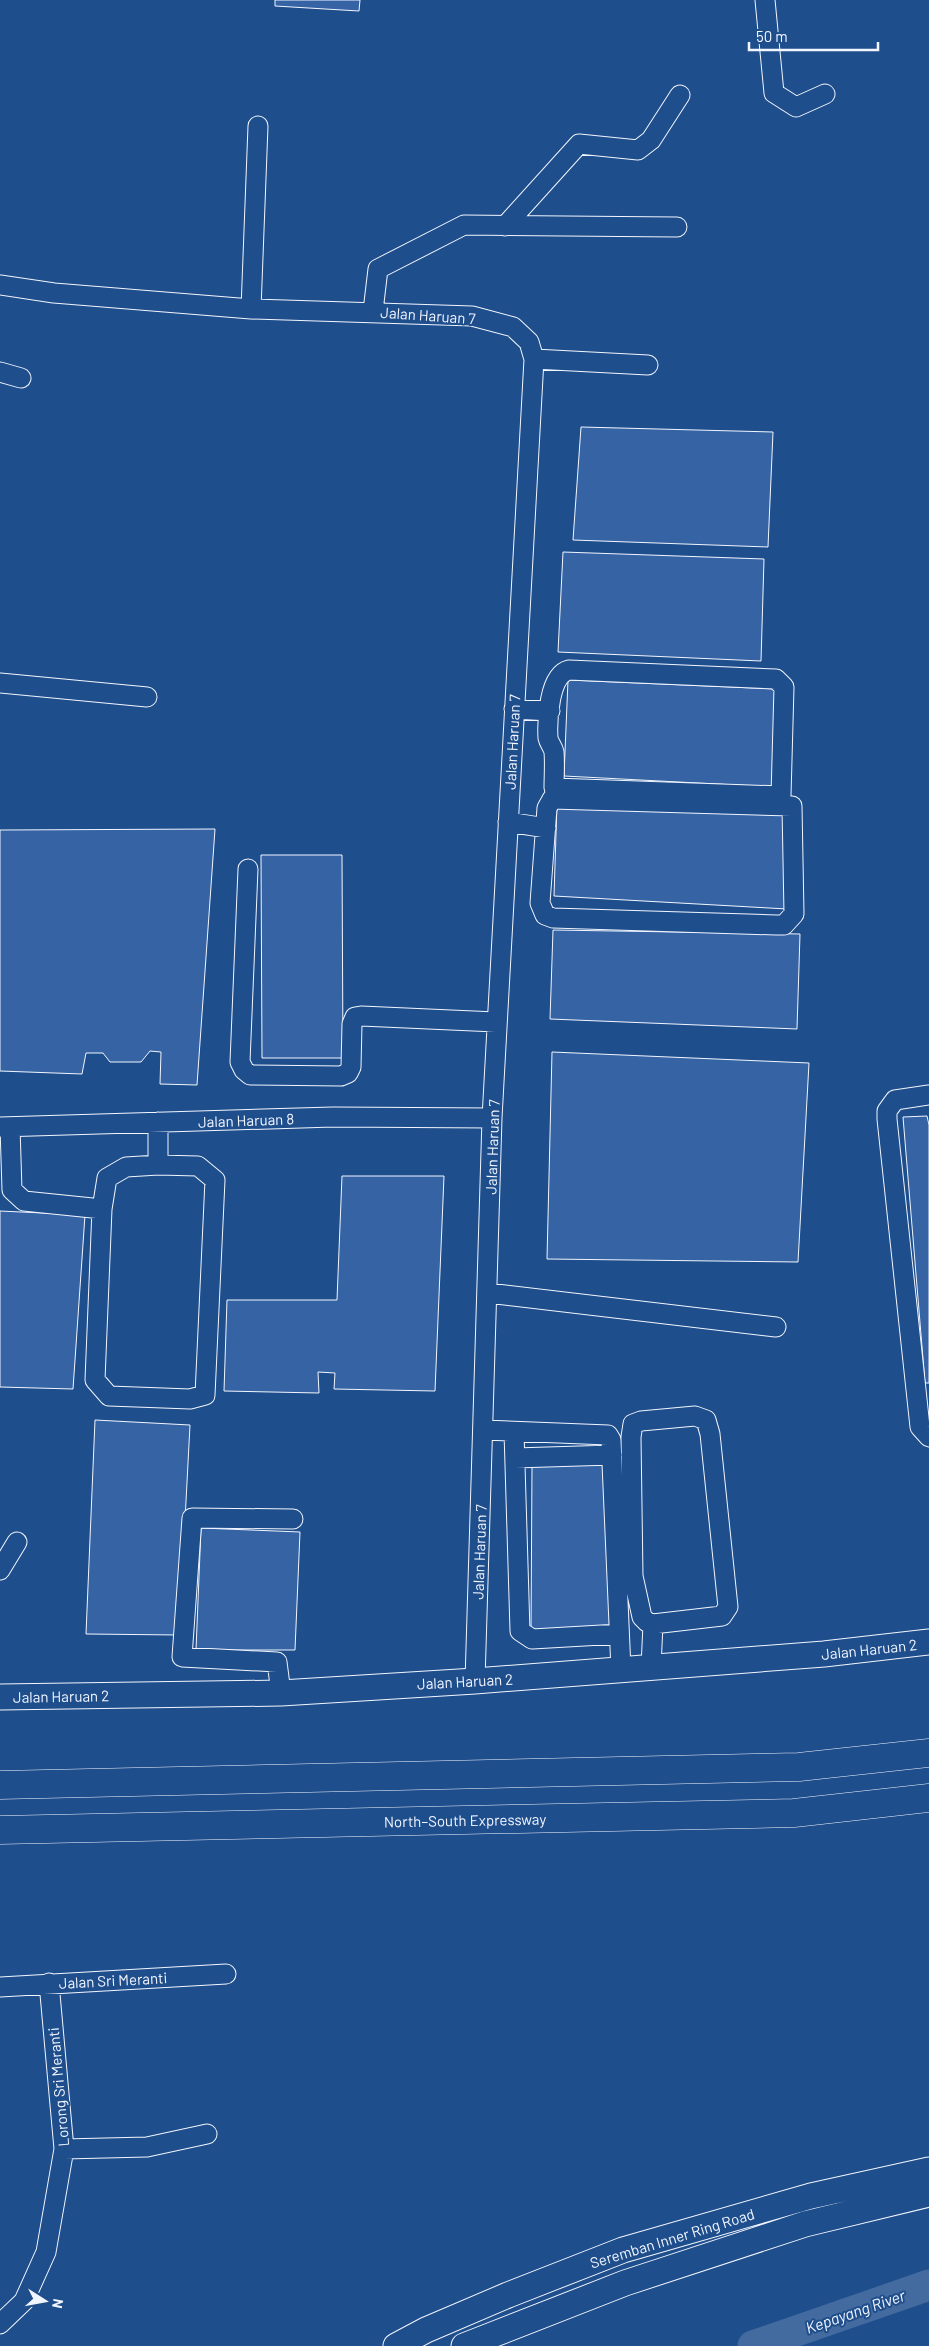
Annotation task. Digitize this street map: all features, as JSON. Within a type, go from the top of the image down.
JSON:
[{"type":"highway","points":[[0,1785],[799,1767],[929,1752]]},
{"type":"highway","name":"North–South Expressway","points":[[0,1830],[794,1813],[929,1798]]},
{"type":"main road","name":"Jalan Haruan 2","points":[[0,1698],[281,1693],[621,1670],[824,1654],[929,1642]]},
{"type":"main road","name":"Seremban Inner Ring Road","points":[[396,2346],[426,2330],[508,2294],[623,2250],[811,2196],[929,2170]]},
{"type":"main road","name":"Seremban Inner Ring Road","points":[[464,2346],[635,2280],[805,2224],[929,2194]]},
{"type":"main road","points":[[377,2346],[426,2330]]},
{"type":"street","points":[[765,0],[774,93],[796,107],[825,94]]},
{"type":"street","points":[[505,226],[579,144],[638,150],[651,140],[680,95]]},
{"type":"street","points":[[251,309],[258,126]]},
{"type":"street","points":[[373,311],[378,269],[464,225],[677,227]]},
{"type":"street","name":"Jalan Haruan 7","points":[[0,285],[54,293],[251,309],[373,311],[472,316],[513,327],[529,342],[534,359],[492,1118],[475,1681]]},
{"type":"street","points":[[534,359],[648,365]]},
{"type":"street","points":[[0,372],[21,378]]},
{"type":"street","points":[[569,670],[776,679],[784,687],[781,796],[554,788],[554,750],[548,740],[550,711],[554,684],[559,675],[569,670]]},
{"type":"street","points":[[0,683],[147,697]]},
{"type":"street","points":[[514,709],[550,711]]},
{"type":"street","points":[[552,800],[792,806],[794,914],[784,925],[553,918],[545,915],[540,902],[546,828],[547,808],[552,800]]},
{"type":"street","points":[[508,822],[546,828]]},
{"type":"street","points":[[248,869],[240,1062],[244,1070],[250,1075],[341,1076],[348,1073],[351,1067],[352,1024],[355,1018],[361,1016],[496,1022]]},
{"type":"street","points":[[929,1096],[895,1100],[887,1110],[887,1120],[920,1427],[929,1437]]},
{"type":"street","name":"Jalan Haruan 8","points":[[5,1127],[334,1117],[492,1118]]},
{"type":"street","points":[[158,1122],[158,1165]]},
{"type":"street","points":[[5,1127],[12,1190],[24,1201],[102,1209]]},
{"type":"street","points":[[158,1165],[198,1166],[215,1180],[205,1395],[190,1399],[109,1396],[95,1380],[102,1209],[107,1178],[126,1167],[158,1165]]},
{"type":"street","points":[[488,1293],[776,1327]]},
{"type":"street","points":[[694,1416],[706,1420],[710,1434],[728,1607],[722,1616],[653,1624],[647,1622],[642,1617],[633,1576],[631,1437],[634,1424],[641,1420],[694,1416]]},
{"type":"street","points":[[483,1430],[608,1435],[611,1440],[621,1670]]},
{"type":"street","points":[[514,1432],[520,1631],[532,1640],[619,1634]]},
{"type":"street","points":[[515,1458],[612,1454]]},
{"type":"street","points":[[281,1693],[277,1662],[182,1657],[192,1518],[293,1519]]},
{"type":"street","points":[[0,1570],[17,1542]]},
{"type":"street","points":[[651,1667],[653,1624]]},
{"type":"street","name":"Jalan Sri Meranti","points":[[0,1987],[226,1974]]},
{"type":"street","name":"Lorong Sri Meranti","points":[[0,2324],[24,2301],[46,2252],[64,2149],[49,1983]]},
{"type":"street","points":[[64,2149],[147,2147],[207,2134]]},
{"type":"building","points":[[275,0],[360,0],[359,11],[275,6]]},
{"type":"building","points":[[581,427],[773,432],[768,547],[573,540]]},
{"type":"building","points":[[563,552],[764,559],[761,661],[558,652]]},
{"type":"building","points":[[568,680],[776,689],[774,787],[564,776]]},
{"type":"building","points":[[557,803],[789,812],[787,909],[554,896]]},
{"type":"building","points":[[215,829],[197,1085],[160,1084],[161,1052],[150,1051],[141,1062],[110,1062],[103,1053],[86,1053],[82,1074],[0,1071],[0,830]]},
{"type":"building","points":[[261,855],[342,855],[343,1058],[262,1058]]},
{"type":"building","points":[[553,930],[800,934],[797,1029],[550,1019]]},
{"type":"building","points":[[552,1052],[809,1063],[798,1262],[547,1259]]},
{"type":"building","points":[[927,1116],[929,1125],[929,1383],[925,1383],[903,1117]]},
{"type":"building","points":[[342,1176],[444,1176],[435,1391],[334,1389],[335,1373],[318,1372],[319,1393],[224,1391],[227,1300],[337,1300]]},
{"type":"building","points":[[0,1211],[85,1215],[73,1389],[0,1387]]},
{"type":"building","points":[[95,1420],[190,1425],[179,1635],[86,1634]]},
{"type":"building","points":[[609,1462],[613,1630],[531,1633],[532,1466]]},
{"type":"building","points":[[201,1528],[300,1532],[295,1650],[196,1650]]},
{"type":"waterway","name":"Kepayang River","points":[[753,2346],[929,2285]]}]
